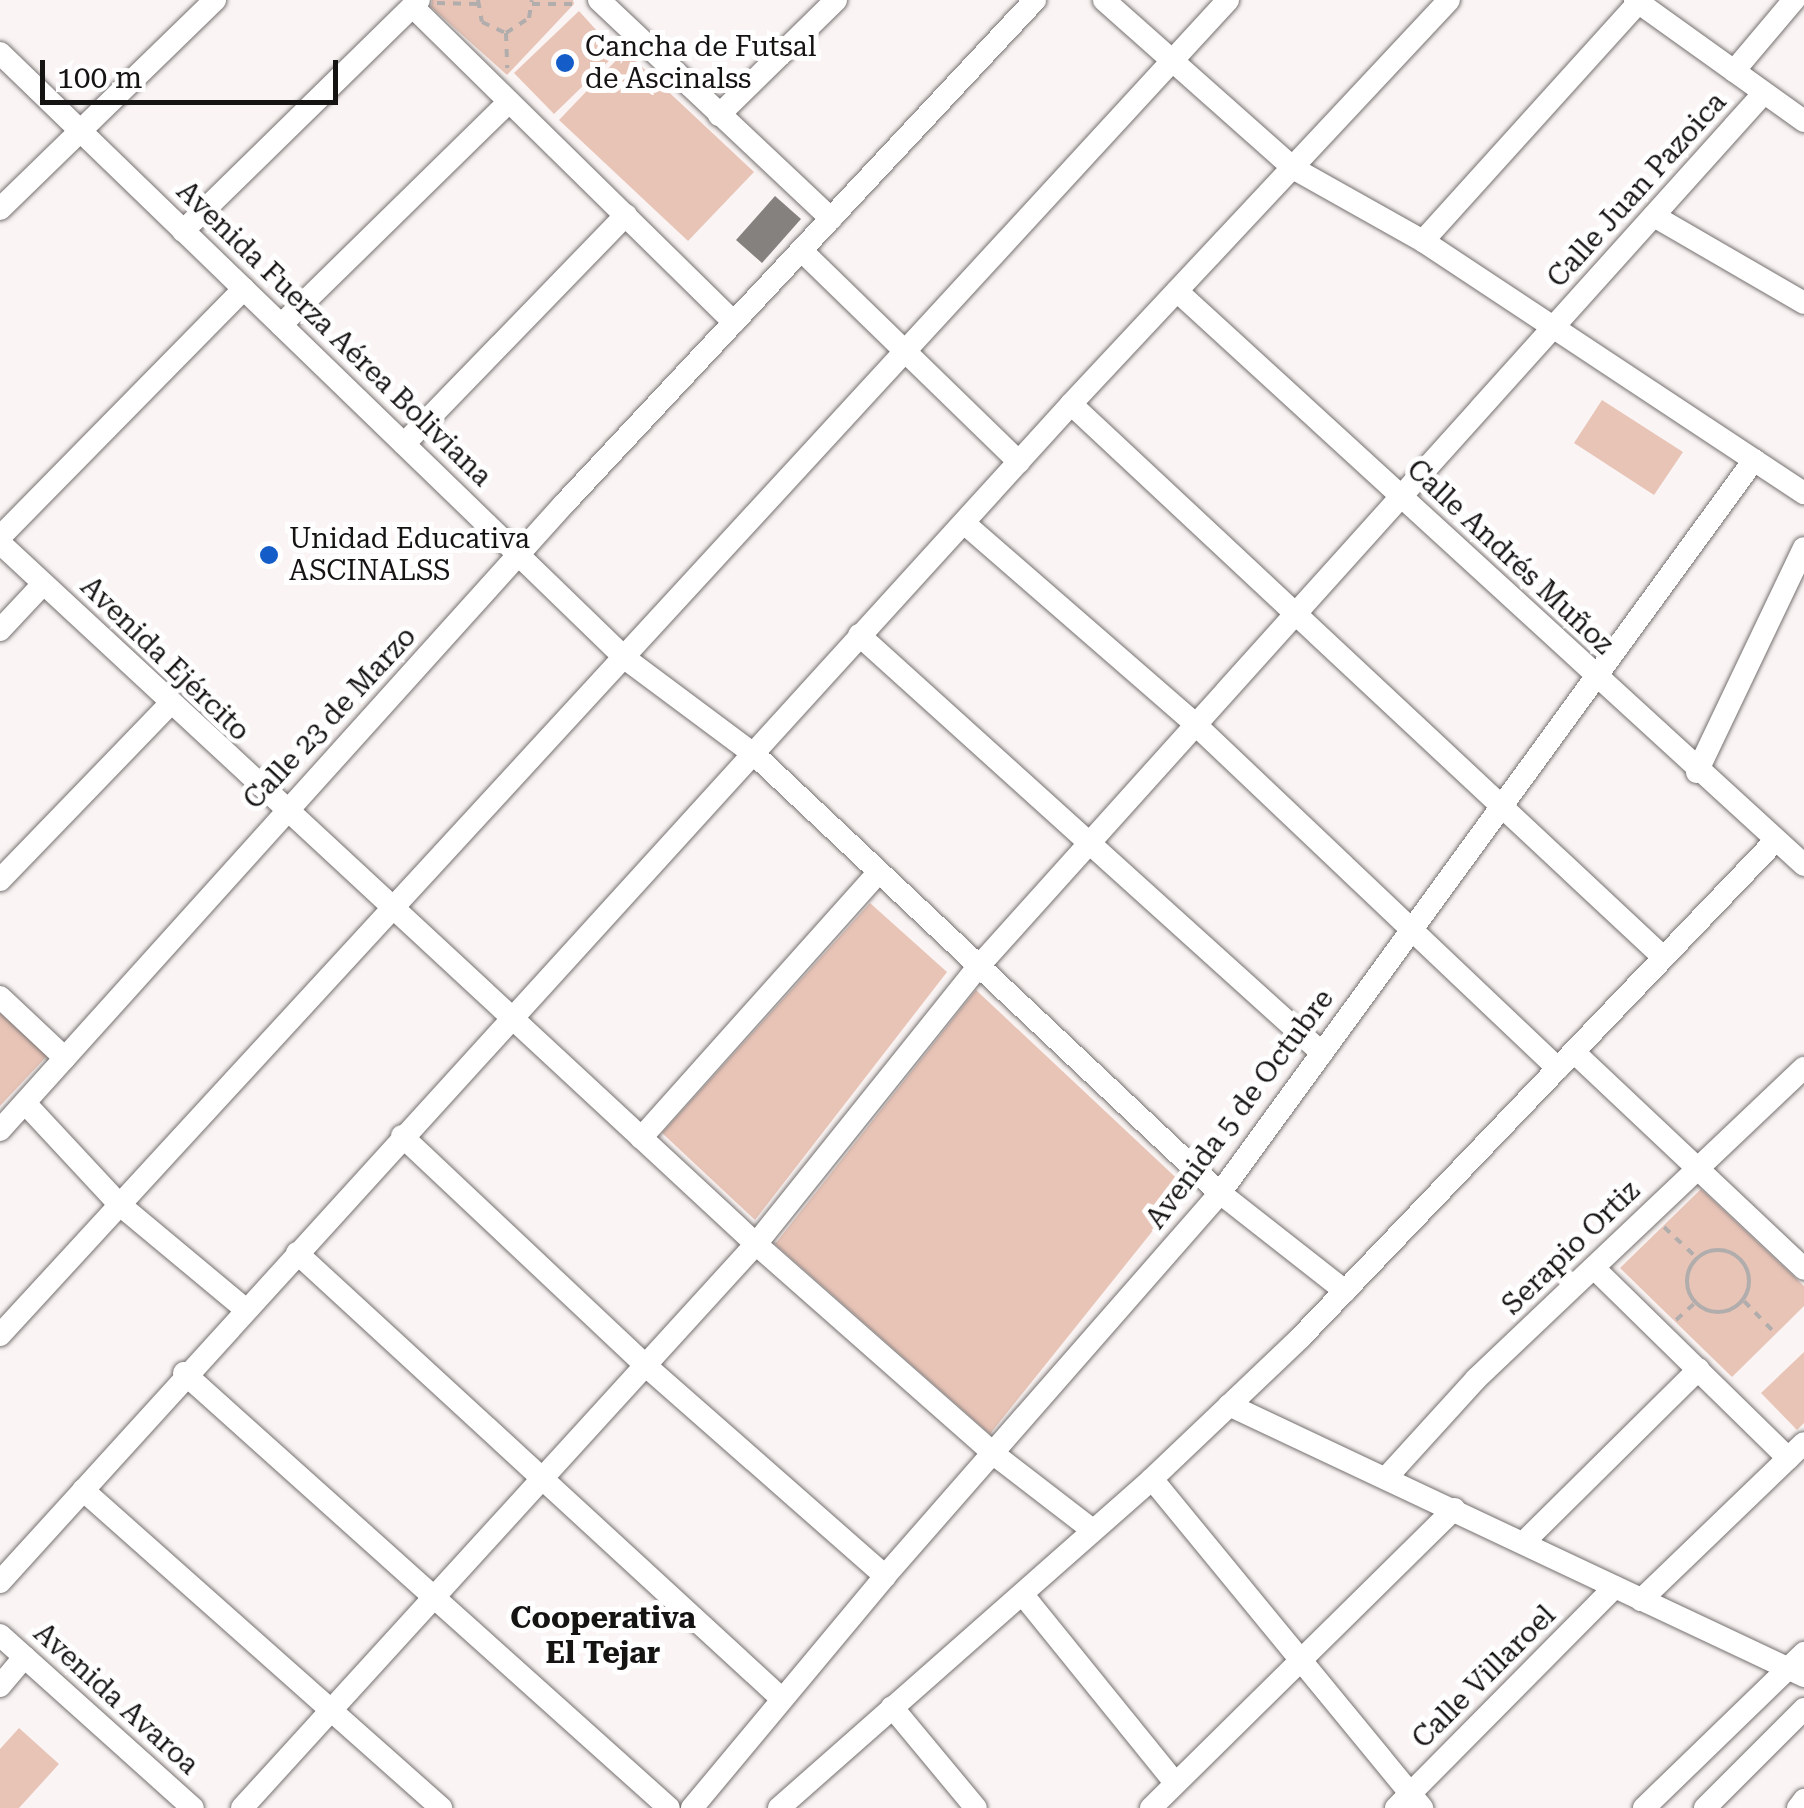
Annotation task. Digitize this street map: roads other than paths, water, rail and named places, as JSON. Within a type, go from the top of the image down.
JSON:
[{"type":"street","points":[[0,209],[215,0]]},
{"type":"street","points":[[719,115],[836,0]]},
{"type":"street","name":"Calle 23 de Marzo","points":[[0,1130],[284,811],[1034,0]]},
{"type":"street","points":[[1104,0],[1170,63],[1293,168],[1423,241],[1804,494]]},
{"type":"street","points":[[0,1335],[626,659],[902,351],[1228,0]]},
{"type":"street","points":[[0,1582],[184,1373],[755,755],[1071,404],[1448,0]]},
{"type":"street","points":[[1734,72],[1794,0]]},
{"type":"street","points":[[184,230],[419,2],[502,95],[734,322]]},
{"type":"street","points":[[604,2],[831,219]]},
{"type":"street","points":[[1423,241],[1636,2],[1804,121]]},
{"type":"street","name":"Avenida Fuerza Aérea Boliviana","points":[[0,53],[626,659],[755,755],[1220,1194],[1346,1291]]},
{"type":"street","name":"Calle Juan Pazoica","points":[[242,1808],[328,1708],[756,1244],[978,967],[1763,94]]},
{"type":"street","points":[[281,325],[502,95]]},
{"type":"street","points":[[404,444],[626,215]]},
{"type":"street","points":[[1654,216],[1804,302]]},
{"type":"street","points":[[801,250],[1020,462]]},
{"type":"street","points":[[0,540],[244,289]]},
{"type":"street","name":"Calle Andrés Muñoz","points":[[1177,292],[1697,772],[1794,850]]},
{"type":"street","points":[[1071,404],[1298,611],[1662,956]]},
{"type":"street","name":"Avenida 5 de Octubre","points":[[692,1808],[884,1576],[995,1455],[1220,1194],[1754,460]]},
{"type":"street","points":[[964,522],[1196,725],[1410,932],[1698,1168],[1804,1268]]},
{"type":"street","name":"Avenida Ejército","points":[[0,540],[169,705],[756,1244],[995,1455],[1091,1528]]},
{"type":"street","points":[[1697,772],[1804,548]]},
{"type":"street","points":[[0,630],[43,584]]},
{"type":"street","points":[[859,636],[1322,1053]]},
{"type":"street","points":[[0,880],[169,705]]},
{"type":"street","points":[[779,1808],[1024,1595],[1091,1528],[1152,1479],[1230,1406],[1346,1291],[1662,956],[1794,850]]},
{"type":"street","points":[[641,1138],[878,872]]},
{"type":"street","points":[[0,997],[65,1058]]},
{"type":"street","name":"Serapio Ortiz","points":[[1386,1478],[1476,1380],[1804,1068]]},
{"type":"street","points":[[26,1104],[119,1204],[244,1308]]},
{"type":"street","points":[[402,1136],[645,1365],[884,1576]]},
{"type":"street","points":[[297,1254],[782,1700]]},
{"type":"street","points":[[1594,1268],[1699,1369],[1796,1451],[1641,1600]]},
{"type":"street","points":[[1523,1543],[1699,1369]]},
{"type":"street","points":[[184,1373],[436,1594],[669,1808]]},
{"type":"street","points":[[1230,1406],[1795,1673]]},
{"type":"street","points":[[1152,1479],[1409,1803]]},
{"type":"street","points":[[82,1490],[442,1808]]},
{"type":"street","points":[[1151,1808],[1454,1509]]},
{"type":"street","name":"Calle Villaroel","points":[[1409,1803],[1615,1588]]},
{"type":"street","points":[[1024,1595],[1175,1784]]},
{"type":"street","name":"Avenida Avaroa","points":[[0,1635],[193,1808]]},
{"type":"street","points":[[1644,1808],[1795,1673],[1804,1652]]},
{"type":"street","points":[[0,1686],[24,1657]]},
{"type":"street","points":[[892,1707],[976,1808]]},
{"type":"street","points":[[1705,1808],[1804,1709]]},
{"type":"street","points":[[1798,1808],[1804,1800]]},
{"type":"place","name":"Cancha de Futsal de Ascinalss","points":[[565,63]]},
{"type":"place","name":"Unidad Educativa ASCINALSS","points":[[269,555]]},
{"type":"district","name":"Cooperativa El Tejar","points":[[603,1635]]}]
